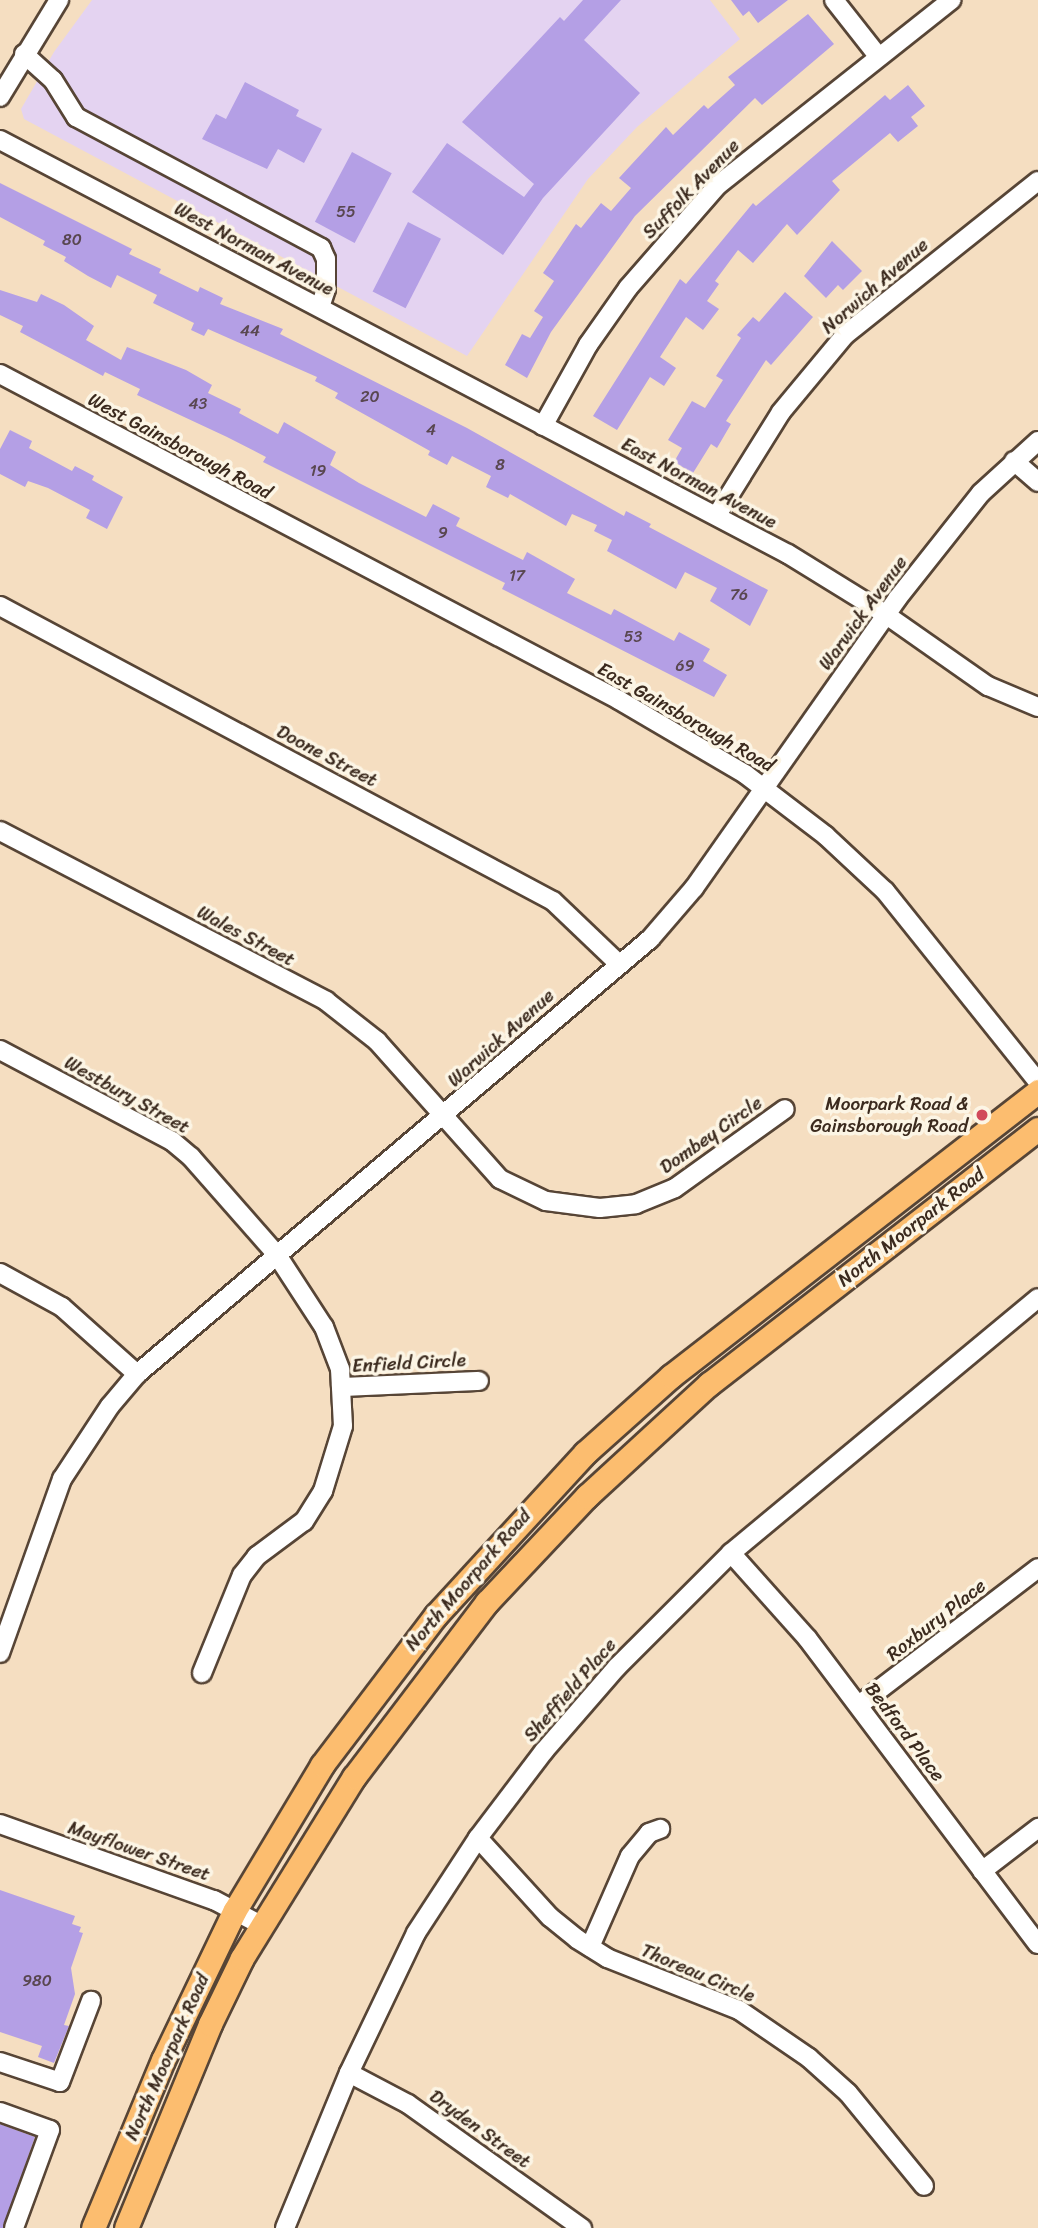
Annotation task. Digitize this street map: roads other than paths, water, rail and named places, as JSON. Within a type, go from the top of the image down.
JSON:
[{"type":"main road","name":"North Moorpark Road","points":[[93,2228],[163,2060],[235,1910],[322,1765],[379,1687],[529,1510],[671,1376],[1038,1091]]},
{"type":"main road","name":"North Moorpark Road","points":[[126,2228],[210,2024],[261,1925],[354,1777],[435,1667],[587,1496],[709,1384],[1038,1129]]},
{"type":"street","points":[[0,97],[59,0]]},
{"type":"street","points":[[834,0],[877,56]]},
{"type":"street","name":"Suffolk Avenue","points":[[543,426],[588,345],[628,288],[680,227],[756,151],[951,0]]},
{"type":"street","points":[[24,54],[53,80],[76,117],[321,248],[326,259],[326,289],[320,307]]},
{"type":"street","name":"West Norman Avenue","points":[[0,140],[489,397]]},
{"type":"street","name":"Norwich Avenue","points":[[717,515],[780,412],[845,335],[1038,181]]},
{"type":"street","name":"West Gainsborough Road","points":[[0,374],[340,554]]},
{"type":"street","name":"East Norman Avenue","points":[[489,397],[717,515],[886,614],[988,686],[1038,707]]},
{"type":"street","name":"Warwick Avenue","points":[[0,1653],[62,1479],[82,1443],[137,1374],[443,1118],[650,939],[694,888],[886,614],[974,502],[1038,441]]},
{"type":"street","points":[[1014,461],[1038,481]]},
{"type":"street","name":"East Gainsborough Road","points":[[340,554],[619,700],[765,787],[885,891],[1038,1082]]},
{"type":"street","name":"Doone Street","points":[[0,606],[553,901],[619,964]]},
{"type":"street","name":"Wales Street","points":[[0,831],[326,1001],[377,1041],[443,1118]]},
{"type":"street","name":"Westbury Street","points":[[0,1050],[172,1141],[277,1255],[324,1327],[340,1369],[343,1426],[315,1508],[257,1556],[242,1575],[202,1672]]},
{"type":"street","name":"Dombey Circle","points":[[443,1118],[500,1179],[526,1194],[573,1207],[600,1208],[636,1204],[675,1188],[785,1109]]},
{"type":"street","points":[[0,1273],[62,1307],[137,1374]]},
{"type":"street","name":"Sheffield Place","points":[[285,2228],[349,2073],[416,1933],[478,1838],[544,1751],[617,1667],[731,1553],[1038,1298]]},
{"type":"street","name":"Enfield Circle","points":[[341,1387],[479,1381]]},
{"type":"street","name":"Bedford Place","points":[[731,1553],[859,1705],[1038,1944]]},
{"type":"street","name":"Roxbury Place","points":[[859,1705],[1038,1568]]},
{"type":"street","name":"Mayflower Street","points":[[0,1824],[235,1910],[261,1925]]},
{"type":"street","points":[[982,1871],[1038,1828]]},
{"type":"street","points":[[590,1947],[630,1856],[649,1833],[660,1829]]},
{"type":"street","name":"Thoreau Circle","points":[[478,1838],[550,1917],[590,1947],[700,1992],[775,2032],[848,2093],[924,2186]]},
{"type":"street","points":[[0,2062],[60,2082],[91,2001]]},
{"type":"street","name":"Dryden Street","points":[[349,2073],[408,2104],[582,2228]]},
{"type":"street","points":[[0,2112],[50,2130],[14,2228]]},
{"type":"place","name":"Moorpark Road & Gainsborough Road","points":[[982,1115]]}]
